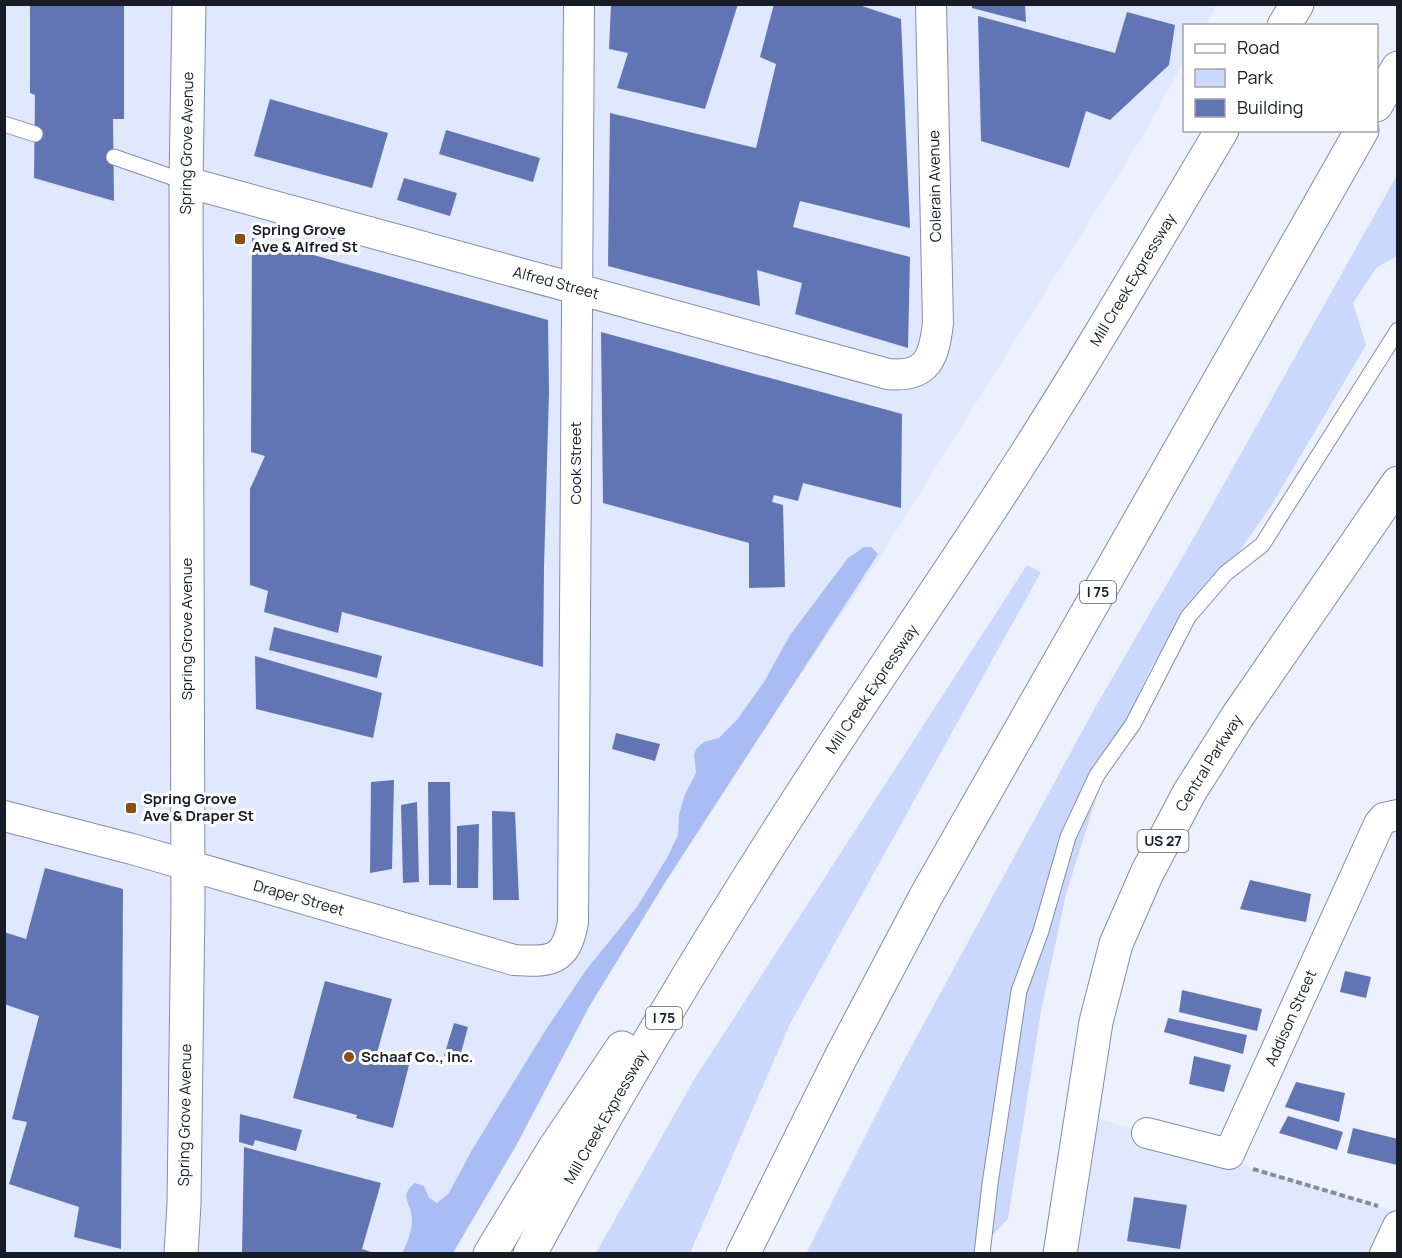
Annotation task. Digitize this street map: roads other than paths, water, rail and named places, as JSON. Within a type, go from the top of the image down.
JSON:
[{"type":"main road","name":"Spring Grove Avenue","points":[[181,1254],[184,1204],[187,865],[186,182],[189,4]]},
{"type":"main road","points":[[1285,24],[1297,4]]},
{"type":"main road","points":[[1378,103],[1398,68]]},
{"type":"main road","name":"Mill Creek Expressway","points":[[530,1254],[582,1157],[690,974],[807,787],[1088,356],[1221,132]]},
{"type":"main road","name":"I 75","points":[[743,1254],[840,1058],[926,896],[1361,132]]},
{"type":"main road","name":"Central Parkway","points":[[1060,1254],[1096,1022],[1116,944],[1147,873],[1189,793],[1231,726],[1398,483]]},
{"type":"main road","points":[[490,1254],[554,1149],[680,962],[807,787]]},
{"type":"main road","points":[[768,1254],[840,1058]]},
{"type":"street","name":"Cook Street","points":[[573,922],[579,4]]},
{"type":"street","name":"Colerain Avenue","points":[[925,365],[933,355],[938,322],[931,4]]},
{"type":"street","name":"Alfred Street","points":[[186,182],[888,374],[915,373],[925,365]]},
{"type":"street","name":"Addison Street","points":[[1147,1133],[1229,1154],[1379,824],[1384,818],[1398,815]]},
{"type":"street","name":"Draper Street","points":[[4,816],[187,865],[514,960],[546,962],[559,954],[570,938],[573,922]]},
{"type":"street","points":[[1385,1254],[1392,1217]]},
{"type":"lane","points":[[4,124],[35,135]]},
{"type":"lane","points":[[114,157],[186,182]]},
{"type":"lane","points":[[982,1254],[994,1150],[1019,991],[1041,931],[1072,827],[1096,775],[1133,724],[1188,617],[1226,573],[1262,545],[1398,330]]},
{"type":"place","name":"Spring Grove Ave & Alfred St","points":[[240,239]]},
{"type":"place","name":"Spring Grove Ave & Draper St","points":[[131,808]]},
{"type":"place","name":"Schaaf Co., Inc.","points":[[349,1057]]}]
